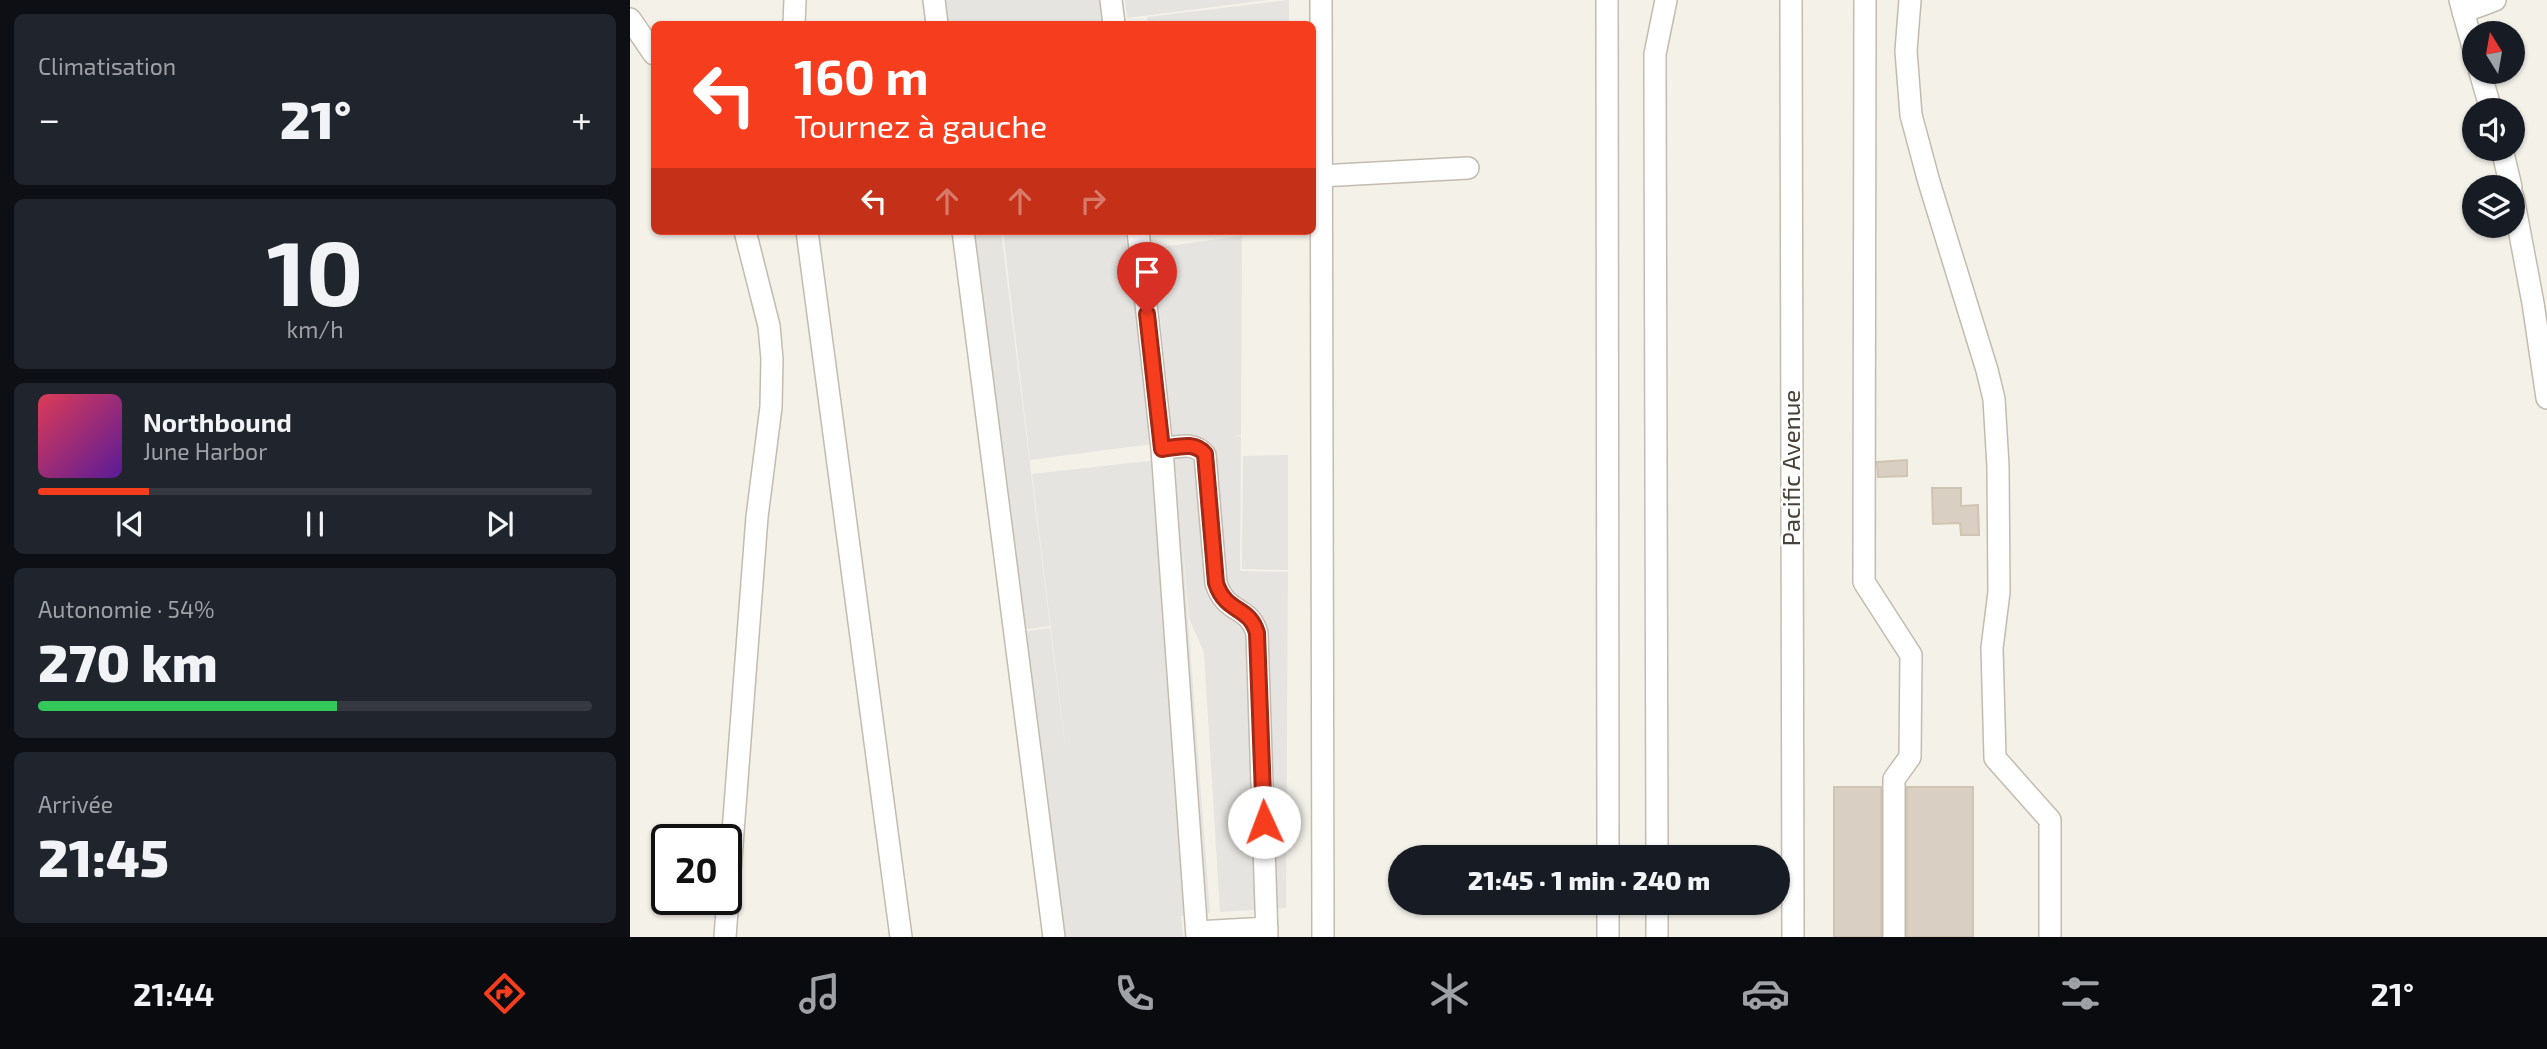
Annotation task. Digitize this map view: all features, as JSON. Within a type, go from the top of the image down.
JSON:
[{"type":"street","points":[[794,21],[795,0]]},
{"type":"street","points":[[934,0],[937,21]]},
{"type":"street","points":[[1111,0],[1114,21]]},
{"type":"street","points":[[1321,0],[1316,113],[1322,937]]},
{"type":"street","points":[[1607,0],[1608,845]]},
{"type":"street","points":[[1657,845],[1655,54],[1666,0]]},
{"type":"street","name":"Pacific Avenue","points":[[1791,0],[1793,937]]},
{"type":"street","points":[[1865,0],[1864,582],[1911,655],[1910,757],[1894,779],[1894,937]]},
{"type":"street","points":[[1910,0],[1906,51],[1912,115],[1929,182],[1994,399],[1998,466],[1999,592],[1992,648],[1995,758],[2050,820],[2050,937]]},
{"type":"street","points":[[2462,6],[2495,0]]},
{"type":"street","points":[[630,19],[651,50]]},
{"type":"street","points":[[1318,185],[1468,168]]},
{"type":"street","points":[[725,937],[757,517],[771,407],[772,359],[769,326],[746,235]]},
{"type":"street","points":[[808,235],[901,937]]},
{"type":"street","points":[[963,235],[1054,937]]},
{"type":"street","points":[[1138,235],[1162,449],[1197,934],[1267,932],[1257,633],[1250,617],[1224,600],[1216,583],[1205,454],[1191,446],[1162,449]]},
{"type":"street","points":[[2521,238],[2547,398]]},
{"type":"street","points":[[1608,915],[1608,937]]},
{"type":"street","points":[[1657,915],[1657,937]]},
{"type":"shaded area","points":[[945,0],[1099,0],[1102,21],[948,21]]},
{"type":"shaded area","points":[[1125,0],[1267,0],[1127,18]]},
{"type":"shaded area","points":[[1289,0],[1289,21],[1148,21],[1147,17]]},
{"type":"shaded area","points":[[972,235],[1001,235],[1050,626],[1021,630]]},
{"type":"shaded area","points":[[1003,235],[1126,235],[1152,444],[1030,460]]},
{"type":"shaded area","points":[[1242,236],[1241,435],[1234,436],[1241,436],[1240,571],[1288,572],[1286,908],[1220,912],[1204,653],[1189,618],[1181,527],[1210,913],[1181,916],[1183,937],[1060,937],[1022,632],[1050,628],[1067,760],[1032,474],[1175,458],[1153,248]]},
{"type":"shaded area","points":[[1288,455],[1288,570],[1242,569],[1243,456]]},
{"type":"building","points":[[1907,460],[1907,476],[1878,477],[1877,462]]},
{"type":"building","points":[[1932,488],[1961,488],[1961,506],[1978,505],[1979,535],[1961,535],[1960,523],[1933,524]]},
{"type":"building","points":[[1834,787],[1881,787],[1881,937],[1834,937]]},
{"type":"building","points":[[1907,787],[1973,787],[1973,937],[1907,937]]},
{"type":"route","points":[[1147,314],[1162,449],[1191,446],[1197,447],[1205,454],[1216,583],[1229,605],[1250,617],[1257,633],[1264,822]]}]
